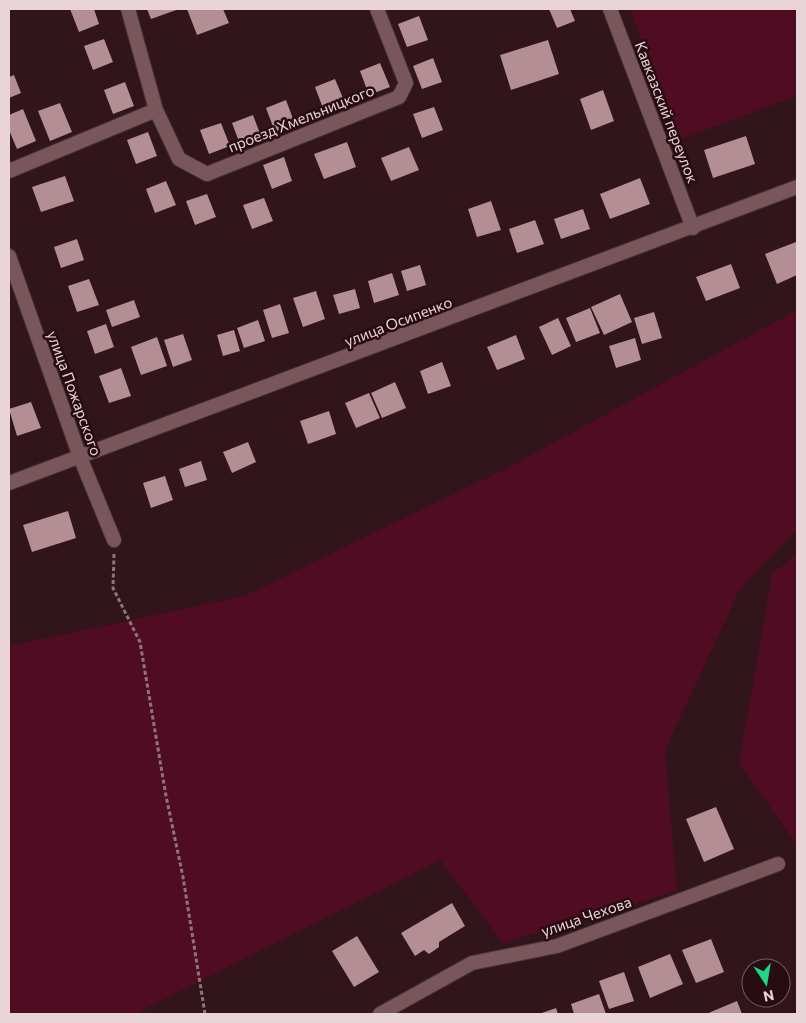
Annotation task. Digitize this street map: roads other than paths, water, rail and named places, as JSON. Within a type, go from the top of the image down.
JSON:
[{"type":"street","name":"проезд Хмельницкого","points":[[128,9],[156,110],[179,159],[206,174],[399,97],[406,83],[377,9]]},
{"type":"street","name":"Кавказский переулок","points":[[610,9],[693,228]]},
{"type":"street","points":[[9,171],[156,110]]},
{"type":"street","name":"улица Осипенко","points":[[9,483],[797,188]]},
{"type":"street","name":"улица Пожарского","points":[[9,256],[80,457],[114,540]]},
{"type":"street","name":"улица Чехова","points":[[380,1014],[472,963],[557,946],[778,864]]}]
